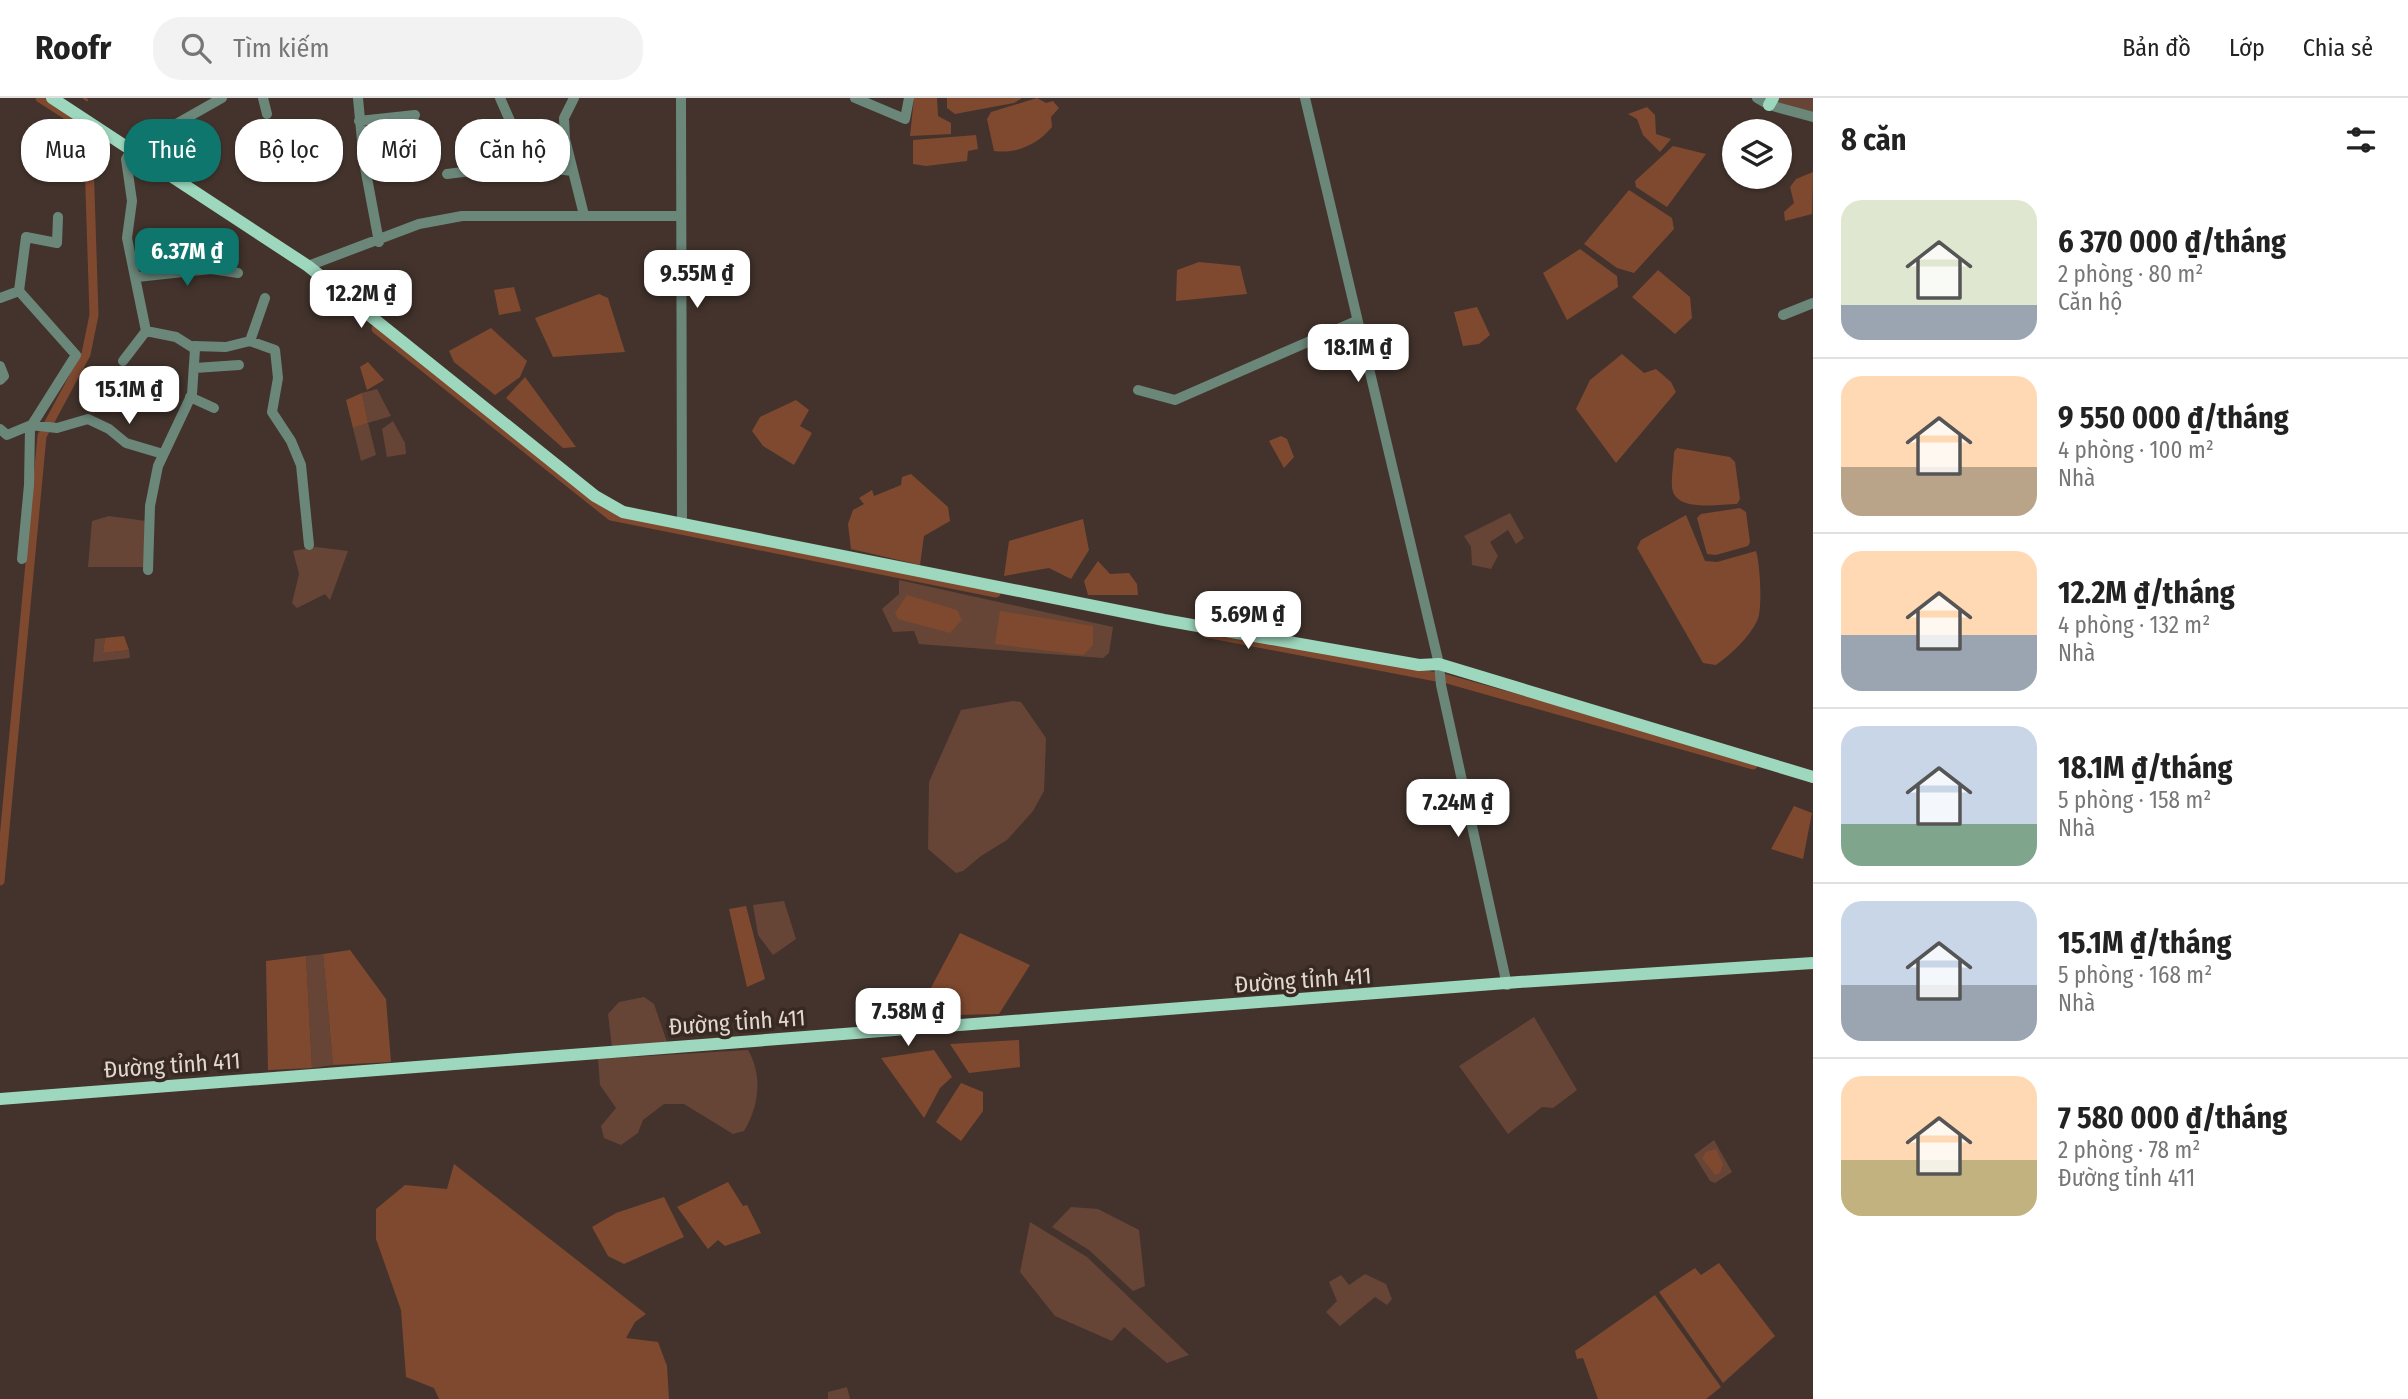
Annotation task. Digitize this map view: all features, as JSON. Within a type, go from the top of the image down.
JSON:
[{"type":"main road","points":[[52,98],[124,150]]},
{"type":"main road","points":[[174,182],[308,266],[594,496],[623,512],[1164,620],[1419,665],[1439,665],[1813,777]]},
{"type":"main road","name":"Đường tỉnh 411","points":[[0,1099],[1813,963]]},
{"type":"street","points":[[187,119],[222,98]]},
{"type":"street","points":[[263,98],[267,114]]},
{"type":"street","points":[[358,98],[359,119]]},
{"type":"street","points":[[500,98],[509,119]]},
{"type":"street","points":[[574,98],[564,118],[565,139],[584,215]]},
{"type":"street","points":[[681,98],[682,522]]},
{"type":"street","points":[[855,98],[905,119],[909,98]]},
{"type":"street","points":[[1305,98],[1439,665],[1441,685],[1507,985]]},
{"type":"street","points":[[1757,98],[1771,100],[1813,117]]},
{"type":"street","points":[[378,119],[415,115]]},
{"type":"street","points":[[447,174],[455,173]]},
{"type":"street","points":[[123,361],[146,331],[127,238],[132,201],[131,182]]},
{"type":"street","points":[[369,182],[379,242]]},
{"type":"street","points":[[308,266],[379,242],[419,224],[462,216],[681,216]]},
{"type":"street","points":[[22,559],[31,425],[76,352],[50,328],[19,291],[26,237],[57,243],[58,217]]},
{"type":"street","points":[[137,277],[211,269],[238,272]]},
{"type":"street","points":[[0,298],[19,291]]},
{"type":"street","points":[[250,341],[265,298]]},
{"type":"street","points":[[1783,315],[1813,303]]},
{"type":"street","points":[[1138,390],[1175,400],[1356,321]]},
{"type":"street","points":[[146,331],[176,337],[194,346],[233,346],[250,341],[275,350],[278,378],[272,412],[301,465],[309,545]]},
{"type":"street","points":[[148,570],[150,506],[163,454],[190,397],[195,368],[194,346]]},
{"type":"street","points":[[195,368],[239,365]]},
{"type":"street","points":[[0,366],[4,376],[0,380]]},
{"type":"street","points":[[190,397],[214,408]]},
{"type":"street","points":[[0,429],[7,435],[31,425],[57,428],[88,419],[109,429],[126,443],[163,454]]},
{"type":"shaded area","points":[[914,98],[937,98],[938,116],[951,123],[951,134],[910,136]]},
{"type":"shaded area","points":[[947,98],[1022,98],[1014,103],[955,114],[947,108]]},
{"type":"shaded area","points":[[1037,98],[1046,103],[1053,101],[1059,108],[1051,117],[1052,127],[1040,138],[1019,149],[994,151],[987,119],[991,112]]},
{"type":"shaded area","points":[[1779,98],[1813,98],[1813,114],[1773,104]]},
{"type":"shaded area","points":[[1647,107],[1655,115],[1656,134],[1671,139],[1660,152],[1643,135],[1637,119],[1628,114]]},
{"type":"shaded area","points":[[976,135],[978,149],[968,151],[967,161],[926,166],[913,164],[913,140]]},
{"type":"shaded area","points":[[1673,146],[1706,154],[1667,207],[1636,187],[1635,181]]},
{"type":"shaded area","points":[[1813,172],[1812,214],[1785,221],[1784,212],[1794,203],[1790,189],[1796,179]]},
{"type":"shaded area","points":[[1629,190],[1672,218],[1674,229],[1634,273],[1617,268],[1584,244]]},
{"type":"shaded area","points":[[1580,249],[1617,276],[1618,287],[1567,320],[1543,273]]},
{"type":"shaded area","points":[[1199,262],[1240,266],[1247,294],[1176,301],[1177,270]]},
{"type":"shaded area","points":[[1658,270],[1690,297],[1692,318],[1675,334],[1632,297]]},
{"type":"shaded area","points":[[514,287],[521,311],[499,315],[494,290]]},
{"type":"shaded area","points":[[599,294],[608,298],[625,352],[553,357],[535,318]]},
{"type":"shaded area","points":[[1477,307],[1490,335],[1479,344],[1463,346],[1454,312]]},
{"type":"shaded area","points":[[491,328],[527,361],[520,377],[495,395],[454,362],[449,351]]},
{"type":"shaded area","points":[[1622,354],[1644,373],[1656,369],[1671,382],[1676,392],[1616,463],[1576,409],[1590,380]]},
{"type":"shaded area","points":[[368,362],[384,380],[367,390],[360,367]]},
{"type":"shaded area","points":[[525,377],[576,447],[563,448],[506,398]]},
{"type":"shaded area","points":[[377,389],[391,416],[368,423],[362,393]]},
{"type":"shaded area","points":[[362,393],[368,423],[353,428],[346,400]]},
{"type":"shaded area","points":[[796,400],[809,410],[800,426],[812,433],[794,465],[763,446],[752,431],[760,417]]},
{"type":"shaded area","points":[[393,421],[405,443],[406,454],[387,457],[382,429]]},
{"type":"shaded area","points":[[368,423],[376,455],[361,461],[353,428]]},
{"type":"shaded area","points":[[1281,436],[1287,439],[1294,457],[1284,468],[1269,441]]},
{"type":"shaded area","points":[[1677,448],[1730,457],[1735,462],[1740,499],[1737,504],[1699,505],[1681,501],[1672,487],[1674,452]]},
{"type":"shaded area","points":[[911,474],[948,507],[950,521],[924,536],[920,565],[851,549],[848,524],[853,510],[864,504],[859,498],[872,490],[874,496],[901,485],[902,477]]},
{"type":"shaded area","points":[[1740,508],[1746,512],[1750,542],[1748,546],[1716,555],[1707,554],[1697,518],[1701,514]]},
{"type":"shaded area","points":[[1510,513],[1524,538],[1516,544],[1508,530],[1490,542],[1498,556],[1491,569],[1472,565],[1471,547],[1464,536]]},
{"type":"shaded area","points":[[1686,515],[1705,561],[1717,562],[1756,551],[1760,576],[1757,621],[1739,645],[1716,665],[1703,663],[1637,548],[1641,540]]},
{"type":"shaded area","points":[[109,516],[146,521],[145,567],[88,567],[92,521]]},
{"type":"shaded area","points":[[1083,519],[1089,550],[1071,579],[1049,568],[1004,576],[1009,541]]},
{"type":"shaded area","points":[[316,547],[348,551],[330,600],[325,594],[297,608],[292,603],[299,574],[293,551]]},
{"type":"shaded area","points":[[1098,561],[1110,574],[1129,573],[1137,584],[1138,595],[1088,595],[1084,581]]},
{"type":"shaded area","points":[[899,580],[1113,627],[1109,653],[1103,658],[919,644],[914,631],[893,632],[882,609],[899,594]]},
{"type":"shaded area","points":[[907,595],[957,610],[962,620],[950,633],[898,619],[895,613]]},
{"type":"shaded area","points":[[1000,611],[1093,626],[1093,645],[1083,655],[995,644]]},
{"type":"shaded area","points":[[124,636],[129,650],[103,653],[105,638]]},
{"type":"shaded area","points":[[105,638],[103,653],[129,650],[130,658],[93,662],[95,639]]},
{"type":"shaded area","points":[[1021,702],[1046,738],[1044,791],[1033,811],[1007,840],[963,871],[956,873],[928,849],[929,782],[961,710]]},
{"type":"shaded area","points":[[1794,806],[1812,813],[1803,859],[1771,849]]},
{"type":"shaded area","points":[[784,901],[796,939],[773,955],[758,935],[753,905]]},
{"type":"shaded area","points":[[746,906],[765,979],[747,987],[729,909]]},
{"type":"shaded area","points":[[960,933],[1030,965],[999,1014],[916,1016]]},
{"type":"shaded area","points":[[350,950],[386,999],[391,1062],[333,1065],[323,954]]},
{"type":"shaded area","points":[[323,954],[333,1065],[312,1068],[306,956]]},
{"type":"shaded area","points":[[306,956],[312,1068],[268,1070],[266,961]]},
{"type":"shaded area","points":[[644,997],[654,1004],[667,1042],[612,1047],[608,1014],[619,1002]]},
{"type":"shaded area","points":[[1534,1017],[1577,1090],[1553,1108],[1542,1107],[1508,1134],[1459,1066]]},
{"type":"shaded area","points":[[1019,1040],[1020,1067],[969,1073],[950,1044]]},
{"type":"shaded area","points":[[748,1050],[756,1070],[757,1091],[753,1111],[744,1131],[733,1134],[684,1104],[664,1104],[643,1120],[638,1133],[621,1145],[604,1138],[601,1126],[616,1108],[600,1085],[598,1059]]},
{"type":"shaded area","points":[[934,1050],[952,1077],[940,1088],[924,1118],[881,1058]]},
{"type":"shaded area","points":[[961,1083],[983,1092],[983,1111],[961,1141],[936,1122]]},
{"type":"shaded area","points":[[1714,1140],[1732,1172],[1715,1183],[1710,1181],[1694,1155]]},
{"type":"shaded area","points":[[1716,1149],[1723,1164],[1720,1173],[1715,1175],[1702,1158],[1706,1152]]},
{"type":"shaded area","points":[[454,1164],[646,1314],[635,1322],[626,1338],[658,1342],[667,1366],[669,1399],[439,1399],[434,1388],[406,1377],[401,1310],[376,1239],[376,1209],[405,1185],[447,1189]]},
{"type":"shaded area","points":[[728,1182],[743,1206],[747,1205],[761,1233],[725,1246],[718,1240],[708,1249],[677,1207]]},
{"type":"shaded area","points":[[664,1197],[684,1237],[624,1264],[608,1256],[592,1227],[616,1213]]},
{"type":"shaded area","points":[[1071,1207],[1098,1209],[1139,1230],[1145,1286],[1133,1291],[1089,1250],[1052,1227]]},
{"type":"shaded area","points":[[1030,1222],[1087,1257],[1189,1355],[1167,1363],[1124,1327],[1112,1341],[1055,1316],[1020,1272]]},
{"type":"shaded area","points":[[1719,1263],[1775,1336],[1723,1383],[1659,1292],[1695,1268],[1701,1275]]},
{"type":"shaded area","points":[[1365,1274],[1386,1284],[1392,1299],[1387,1305],[1375,1297],[1340,1326],[1326,1312],[1337,1301],[1329,1282],[1341,1275],[1349,1285]]},
{"type":"shaded area","points":[[1655,1295],[1721,1387],[1706,1399],[1598,1399],[1583,1358],[1577,1359],[1575,1351]]},
{"type":"shaded area","points":[[847,1387],[850,1399],[828,1399],[828,1392]]},
{"type":"waterway","points":[[40,98],[71,118]]},
{"type":"waterway","points":[[0,881],[42,436],[86,354],[94,315],[90,182]]},
{"type":"waterway","points":[[376,329],[611,516],[996,593]]},
{"type":"waterway","points":[[1206,633],[1447,679],[1753,765]]}]
